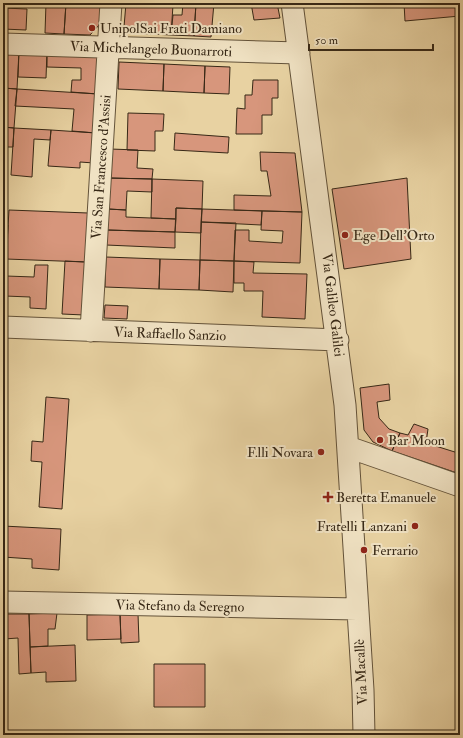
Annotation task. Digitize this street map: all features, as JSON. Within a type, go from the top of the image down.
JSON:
[{"type":"street","name":"Via San Francesco d'Assisi","points":[[91,330],[112,3]]},
{"type":"street","name":"Via Galileo Galilei","points":[[292,3],[338,340],[348,447],[357,609]]},
{"type":"street","name":"Via Michelangelo Buonarroti","points":[[3,44],[298,53]]},
{"type":"street","name":"Via Raffaello Sanzio","points":[[3,327],[338,340]]},
{"type":"street","points":[[348,447],[460,486]]},
{"type":"street","name":"Via Stefano da Seregno","points":[[3,602],[357,609]]},
{"type":"street","name":"Via Macallè","points":[[357,609],[363,690],[364,735]]},
{"type":"building","points":[[46,3],[66,3],[64,34],[45,33]]},
{"type":"building","points":[[66,3],[102,3],[100,24],[90,35],[64,34]]},
{"type":"building","points":[[126,3],[173,5],[171,35],[133,33],[124,27]]},
{"type":"building","points":[[183,3],[196,3],[194,36],[171,35],[173,15],[182,15]]},
{"type":"building","points":[[196,3],[214,3],[211,37],[194,36]]},
{"type":"building","points":[[251,3],[277,3],[280,18],[254,20]]},
{"type":"building","points":[[404,3],[460,3],[460,16],[405,21]]},
{"type":"building","points":[[3,8],[27,9],[26,30],[3,29]]},
{"type":"building","points":[[3,50],[19,51],[17,89],[3,88]]},
{"type":"building","points":[[19,51],[47,51],[46,78],[18,77]]},
{"type":"building","points":[[47,51],[90,53],[99,59],[98,94],[71,92],[72,80],[81,80],[81,68],[47,67]]},
{"type":"building","points":[[119,62],[164,64],[163,91],[118,89]]},
{"type":"building","points":[[164,64],[205,66],[204,93],[163,91]]},
{"type":"building","points":[[205,66],[230,67],[229,94],[204,93]]},
{"type":"building","points":[[253,80],[278,80],[278,98],[272,98],[272,115],[262,115],[262,134],[236,134],[237,108],[245,109],[245,95],[252,95]]},
{"type":"building","points":[[3,88],[17,89],[14,128],[3,127]]},
{"type":"building","points":[[17,89],[98,94],[96,133],[72,131],[74,109],[15,106]]},
{"type":"building","points":[[128,113],[164,114],[163,131],[155,131],[155,151],[127,150]]},
{"type":"building","points":[[3,127],[14,128],[13,147],[3,147]]},
{"type":"building","points":[[14,128],[51,130],[50,140],[34,139],[32,177],[11,175]]},
{"type":"building","points":[[51,130],[96,133],[94,163],[80,162],[80,168],[48,166]]},
{"type":"building","points":[[175,133],[229,137],[228,153],[174,150]]},
{"type":"building","points":[[110,149],[138,150],[137,168],[153,169],[152,179],[109,178]]},
{"type":"building","points":[[260,152],[295,153],[302,212],[234,210],[234,195],[271,196],[267,171],[261,171]]},
{"type":"building","points":[[109,178],[152,179],[152,192],[127,191],[126,210],[108,209]]},
{"type":"building","points":[[407,178],[411,259],[344,269],[332,189]]},
{"type":"building","points":[[152,179],[203,181],[202,209],[176,208],[176,219],[151,218]]},
{"type":"building","points":[[176,208],[202,209],[201,233],[175,232]]},
{"type":"building","points":[[108,209],[126,210],[126,217],[176,219],[175,232],[107,230]]},
{"type":"building","points":[[202,209],[262,211],[261,225],[201,222]]},
{"type":"building","points":[[9,210],[88,213],[86,262],[6,259]]},
{"type":"building","points":[[262,211],[302,212],[300,263],[234,261],[235,230],[249,230],[249,241],[282,243],[283,231],[261,230]]},
{"type":"building","points":[[201,222],[236,223],[234,261],[200,260]]},
{"type":"building","points":[[3,225],[8,225],[6,282],[3,282]]},
{"type":"building","points":[[107,230],[175,232],[175,248],[106,245]]},
{"type":"building","points":[[106,257],[160,259],[159,289],[105,287]]},
{"type":"building","points":[[160,259],[200,260],[199,290],[159,289]]},
{"type":"building","points":[[200,260],[234,261],[233,292],[199,290]]},
{"type":"building","points":[[65,261],[86,262],[84,315],[62,314]]},
{"type":"building","points":[[234,261],[254,262],[253,273],[307,274],[305,319],[262,317],[263,291],[244,291],[244,283],[234,283]]},
{"type":"building","points":[[35,265],[48,265],[46,309],[30,308],[30,297],[5,296],[6,276],[34,277]]},
{"type":"building","points":[[3,282],[6,282],[4,319],[3,319]]},
{"type":"building","points":[[105,305],[128,306],[127,319],[104,318]]},
{"type":"building","points":[[389,384],[390,400],[377,402],[379,418],[389,429],[400,433],[392,451],[373,442],[364,430],[360,388]]},
{"type":"building","points":[[46,397],[69,399],[62,509],[39,507],[42,462],[31,461],[32,441],[43,442]]},
{"type":"building","points":[[460,415],[460,474],[392,451],[400,433],[408,435],[414,424],[428,429],[426,443],[458,453]]},
{"type":"building","points":[[3,526],[61,529],[59,570],[32,568],[32,559],[3,557]]},
{"type":"building","points":[[57,613],[55,629],[48,629],[48,646],[30,647],[29,614]]},
{"type":"building","points":[[3,614],[29,614],[31,673],[19,674],[18,638],[4,639],[3,661]]},
{"type":"building","points":[[120,614],[138,614],[139,642],[121,643]]},
{"type":"building","points":[[120,614],[121,639],[87,640],[87,615]]},
{"type":"building","points":[[75,645],[76,681],[46,682],[46,672],[31,673],[30,647]]},
{"type":"building","points":[[154,664],[205,664],[205,707],[154,707]]},
{"type":"place","name":"UnipolSai Frati Damiano","points":[[92,28]]},
{"type":"place","name":"Ege Dell'Orto","points":[[345,235]]},
{"type":"place","name":"Bar Moon","points":[[380,440]]},
{"type":"place","name":"F.lli Novara","points":[[321,452]]},
{"type":"place","name":"Beretta Emanuele","points":[[328,497]]},
{"type":"place","name":"Fratelli Lanzani","points":[[415,526]]},
{"type":"place","name":"Ferrario","points":[[364,550]]}]
